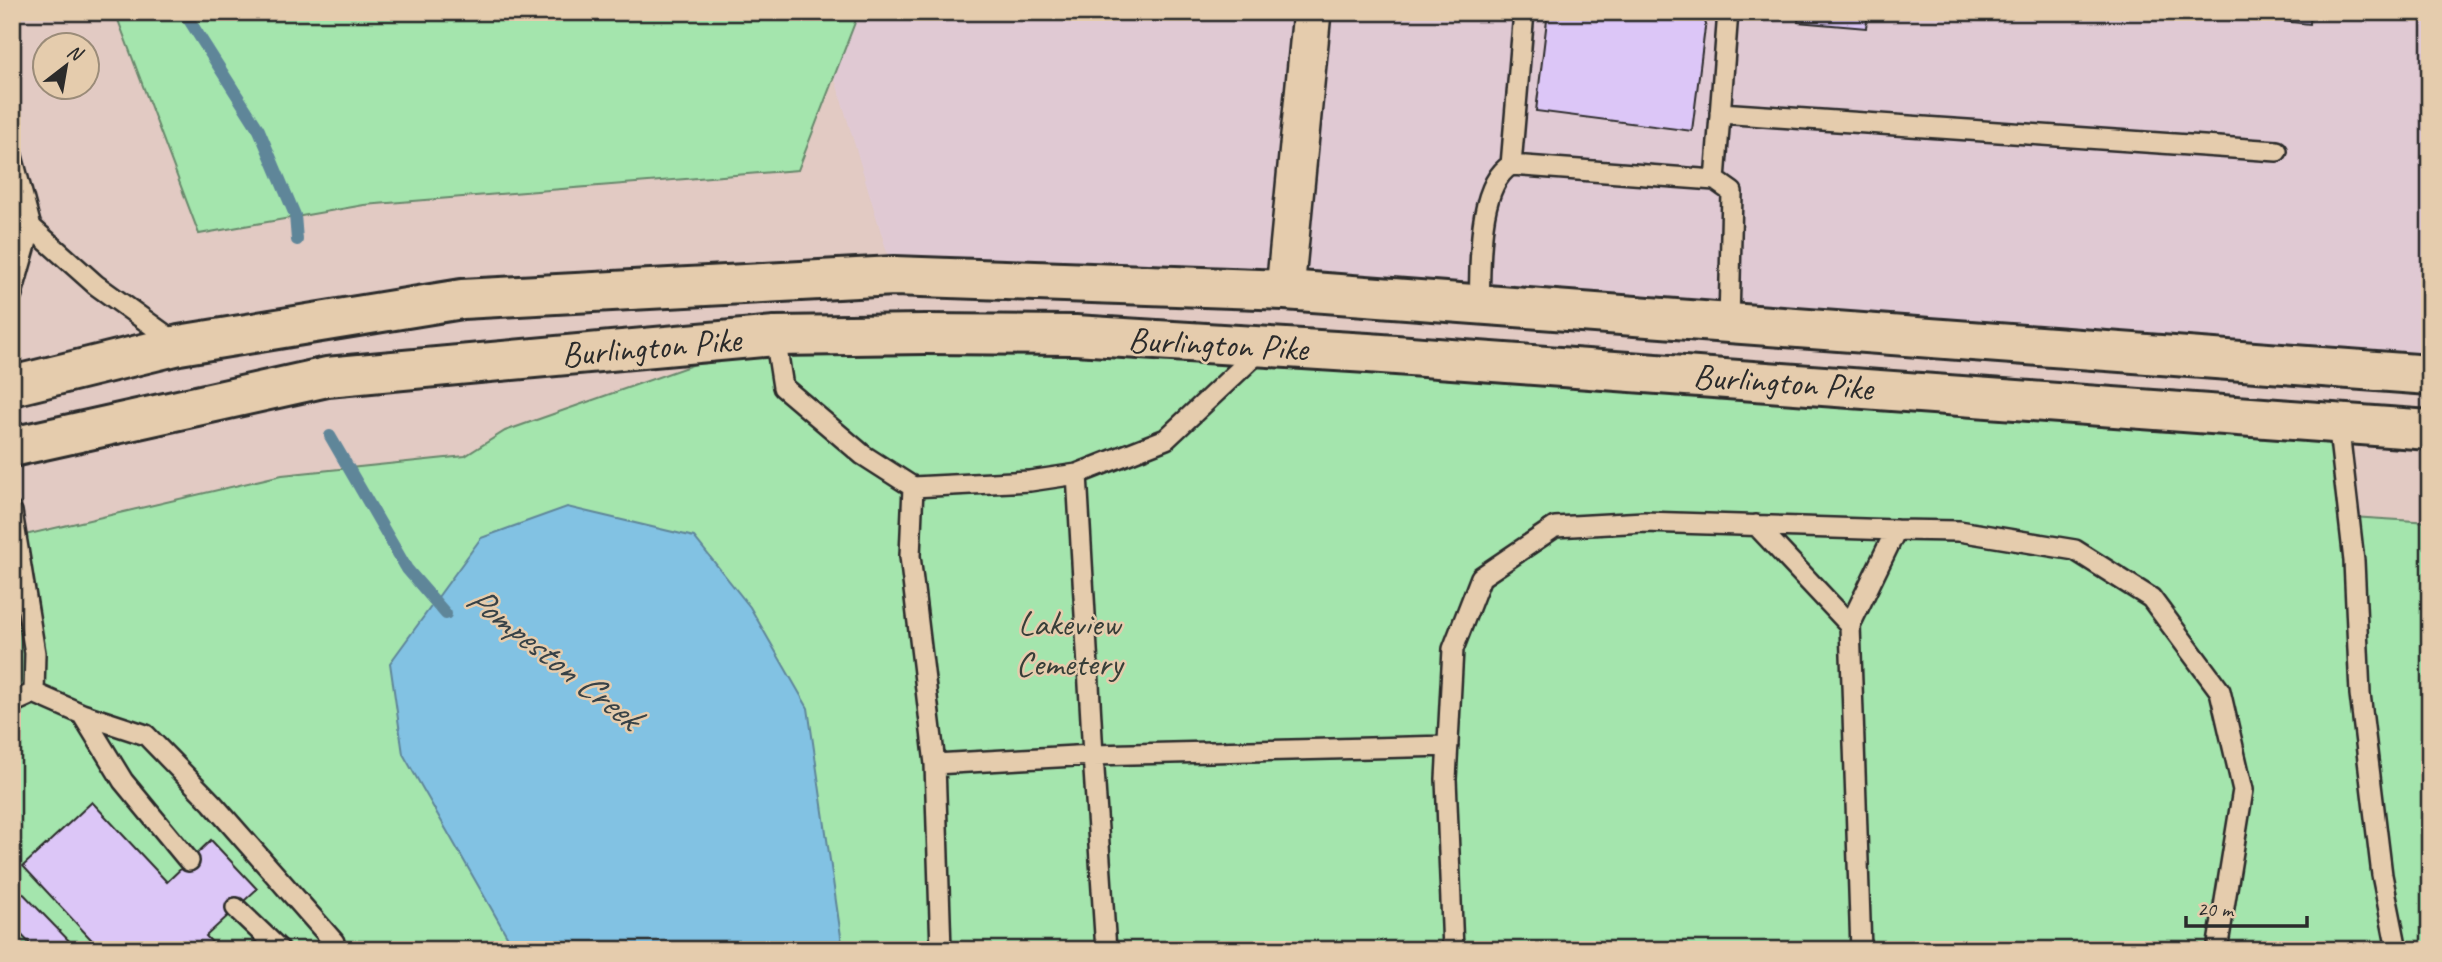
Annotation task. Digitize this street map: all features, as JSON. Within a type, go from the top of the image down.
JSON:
[{"type":"highway","name":"Burlington Pike","points":[[12,386],[179,345],[462,299],[894,276],[1285,290],[2430,376]]},
{"type":"highway","name":"Burlington Pike","points":[[12,447],[327,377],[775,335],[1074,335],[1264,346],[2430,430]]},
{"type":"street","points":[[1285,290],[1312,12]]},
{"type":"lane","points":[[1511,165],[1524,12]]},
{"type":"lane","points":[[1716,180],[1728,12]]},
{"type":"lane","points":[[1720,113],[2277,151]]},
{"type":"lane","points":[[12,156],[32,227],[96,285],[179,345]]},
{"type":"lane","points":[[1479,305],[1482,242],[1490,190],[1498,172],[1511,165],[1716,180],[1732,192],[1729,323]]},
{"type":"lane","points":[[12,295],[32,227]]},
{"type":"lane","points":[[775,335],[783,387],[863,455],[913,487],[1030,481],[1077,474],[1166,439],[1264,346]]},
{"type":"lane","points":[[2338,422],[2354,561],[2360,694],[2382,875],[2397,950]]},
{"type":"lane","points":[[1077,474],[1106,950]]},
{"type":"lane","points":[[913,487],[910,556],[935,764],[941,950]]},
{"type":"lane","points":[[12,512],[36,653],[34,693]]},
{"type":"lane","points":[[1453,950],[1446,779],[1453,649],[1481,577],[1555,527],[1644,522],[1959,531],[2076,550],[2151,598],[2220,691],[2243,790],[2217,950]]},
{"type":"lane","points":[[1756,525],[1850,625]]},
{"type":"lane","points":[[1861,950],[1850,625],[1896,530]]},
{"type":"lane","points":[[12,703],[34,693],[82,714],[146,735],[212,803],[334,942],[335,950]]},
{"type":"lane","points":[[82,714],[123,781],[189,861]]},
{"type":"lane","points":[[935,764],[1093,755],[1448,746]]},
{"type":"lane","points":[[236,908],[280,950]]},
{"type":"shaded area","points":[[815,12],[2430,12],[2430,375],[894,276]]},
{"type":"green space","points":[[115,12],[859,12],[798,170],[364,205],[199,234]]},
{"type":"green space","name":"Lakeview Cemetery","points":[[775,336],[2338,422],[2352,517],[2430,522],[2430,950],[12,950],[12,538],[282,475],[465,456],[505,431]]},
{"type":"water","points":[[567,507],[694,537],[750,607],[808,708],[843,950],[515,950],[403,754],[390,663],[481,538]]},
{"type":"building","points":[[1548,12],[1707,12],[1692,131],[1536,111]]},
{"type":"building","points":[[1799,12],[1868,12],[1866,28],[1798,22]]},
{"type":"building","points":[[2171,12],[2212,12],[2211,16]]},
{"type":"building","points":[[2254,12],[2311,12],[2310,24],[2253,18]]},
{"type":"building","points":[[92,802],[167,882],[211,840],[257,889],[206,936],[219,950],[101,950],[23,866]]},
{"type":"building","points":[[12,882],[78,950],[36,950],[12,925]]},
{"type":"waterway","name":"Pompeston Creek","points":[[184,12],[259,130],[295,215],[297,240]]},
{"type":"waterway","name":"Pompeston Creek","points":[[330,436],[407,569],[446,614]]}]
